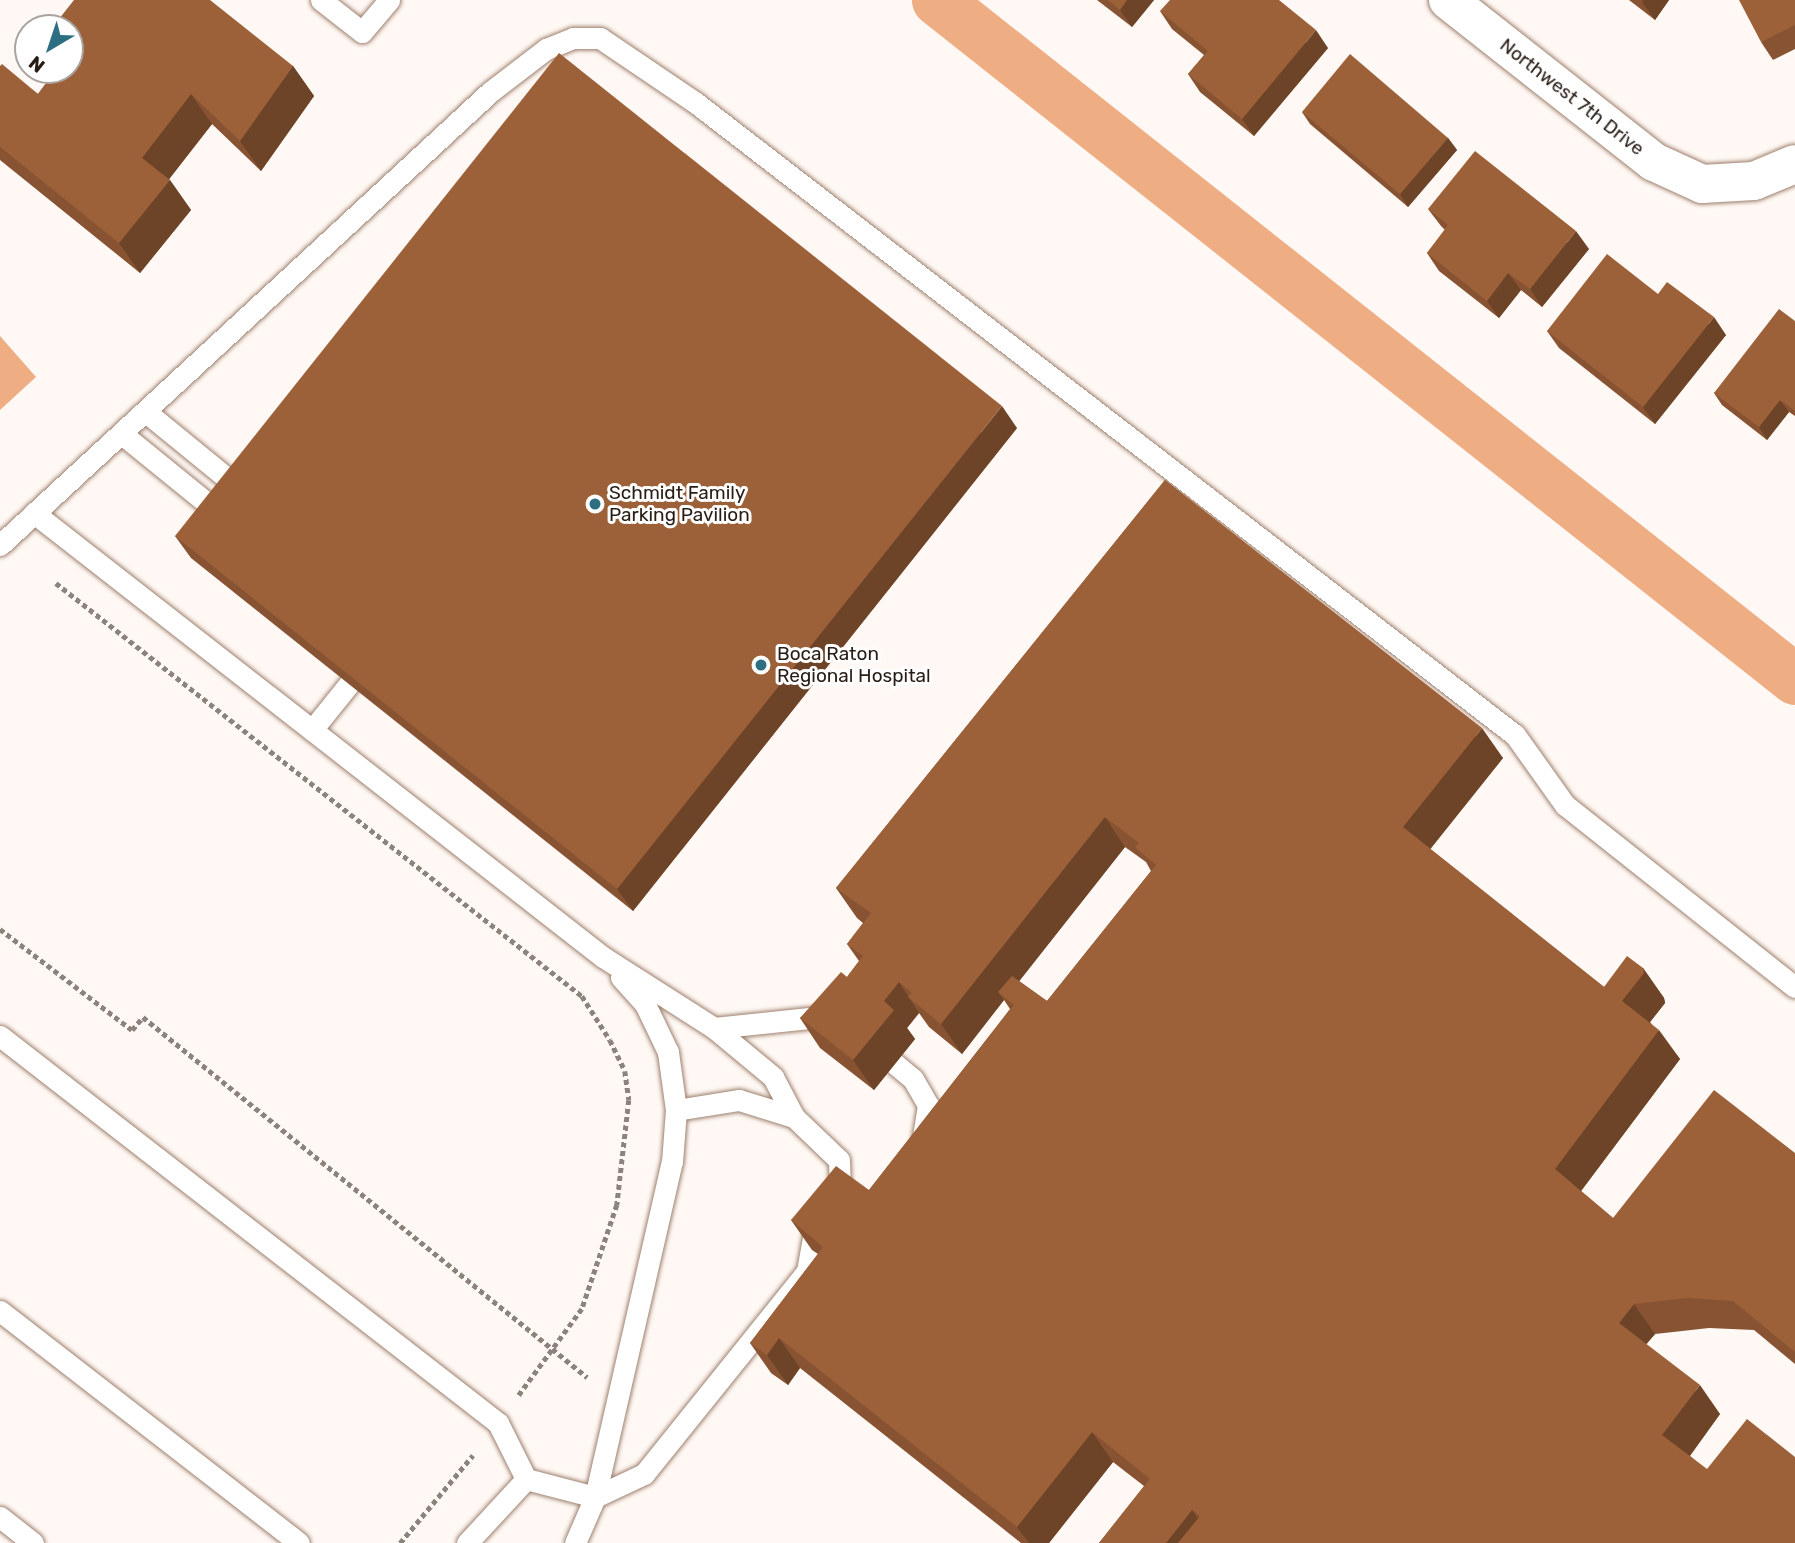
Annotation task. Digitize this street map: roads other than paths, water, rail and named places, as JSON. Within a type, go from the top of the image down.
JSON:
[{"type":"street","name":"Northwest 7th Drive","points":[[1448,0],[1654,162],[1702,184],[1754,181],[1795,164]]},
{"type":"lane","points":[[320,0],[362,32],[388,0]]},
{"type":"lane","points":[[0,545],[490,92],[546,49],[573,38],[600,38],[695,103],[1514,735],[1565,805],[1795,986]]},
{"type":"lane","points":[[146,412],[244,492]]},
{"type":"lane","points":[[122,434],[223,517]]},
{"type":"lane","points":[[0,1036],[498,1423],[526,1479],[595,1497],[644,1474],[807,1271],[815,1222],[840,1188],[839,1160],[794,1116],[773,1077],[714,1028],[603,957],[34,513]]},
{"type":"lane","points":[[312,730],[349,684]]},
{"type":"lane","points":[[575,1543],[595,1497],[617,1403],[672,1162],[676,1110],[668,1052],[645,1004],[603,957]]},
{"type":"lane","points":[[714,1028],[827,1015],[843,1023]]},
{"type":"lane","points":[[895,1064],[913,1079],[928,1105],[924,1136],[909,1166]]},
{"type":"lane","points":[[676,1110],[739,1100],[794,1116]]},
{"type":"lane","points":[[807,1271],[831,1265]]},
{"type":"lane","points":[[0,1311],[299,1543]]},
{"type":"lane","points":[[467,1543],[526,1479]]},
{"type":"lane","points":[[0,1517],[33,1543]]},
{"type":"waterway","points":[[937,0],[1795,679]]},
{"type":"place","name":"Schmidt Family Parking Pavilion","points":[[595,504]]},
{"type":"place","name":"Boca Raton Regional Hospital","points":[[761,665]]}]
